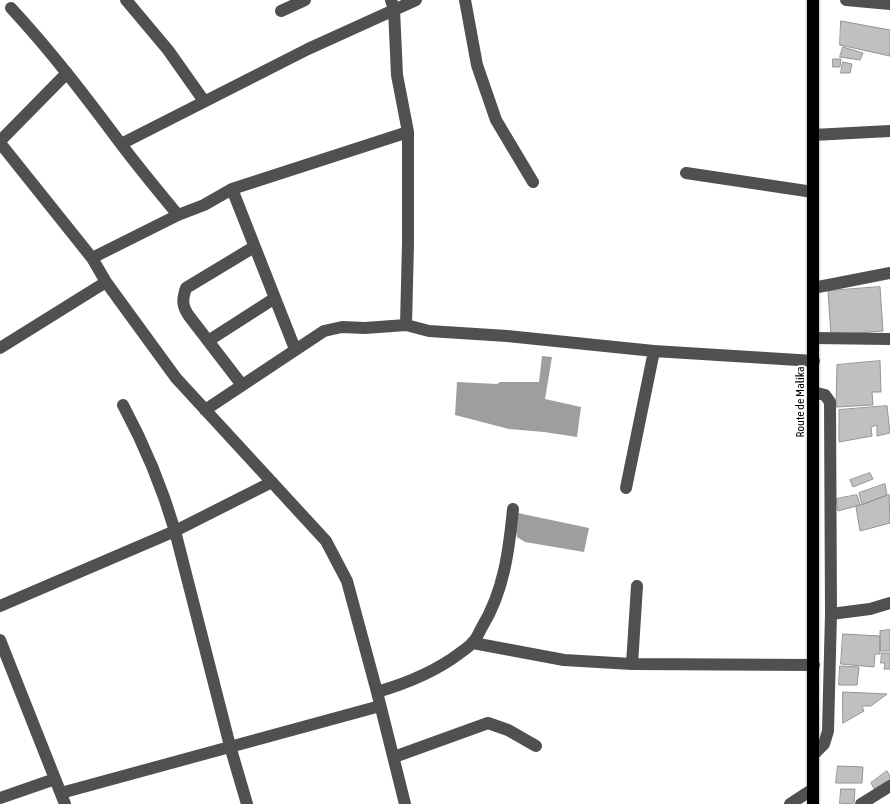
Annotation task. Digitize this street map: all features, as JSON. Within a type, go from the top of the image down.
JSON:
[{"type":"main road","name":"Route de Malika","points":[[813,0],[813,804]]},
{"type":"street","points":[[126,0],[168,50],[204,102]]},
{"type":"street","points":[[281,11],[305,0]]},
{"type":"street","points":[[121,144],[392,5],[416,0]]},
{"type":"street","points":[[464,0],[477,65],[496,120],[533,182]]},
{"type":"street","points":[[846,0],[890,4]]},
{"type":"street","points":[[392,5],[397,75],[408,132],[406,325]]},
{"type":"street","points":[[10,8],[67,73],[178,215]]},
{"type":"street","points":[[67,73],[0,142],[92,258],[106,282],[176,378],[326,541],[347,581],[405,804]]},
{"type":"street","points":[[813,135],[890,131]]},
{"type":"street","points":[[92,258],[178,215],[204,205],[232,189],[408,132]]},
{"type":"street","points":[[686,174],[813,192]]},
{"type":"street","points":[[232,189],[295,349]]},
{"type":"street","points":[[242,385],[183,307],[183,298],[186,288],[254,246]]},
{"type":"street","points":[[813,288],[890,273]]},
{"type":"street","points":[[0,348],[106,282]]},
{"type":"street","points":[[208,341],[275,298]]},
{"type":"street","points":[[205,410],[324,331],[342,327],[365,328],[406,325],[429,331],[507,336],[654,352],[814,361]]},
{"type":"street","points":[[814,338],[890,339]]},
{"type":"street","points":[[626,488],[654,352]]},
{"type":"street","points":[[813,392],[825,395],[830,402],[828,731],[824,744],[814,755]]},
{"type":"street","points":[[124,405],[153,465],[175,531],[230,746],[247,804]]},
{"type":"street","points":[[0,606],[175,531],[272,482]]},
{"type":"street","points":[[377,692],[399,686],[430,673],[473,643],[496,601],[504,573],[511,534],[513,509]]},
{"type":"street","points":[[632,664],[637,586]]},
{"type":"street","points":[[830,614],[870,610],[890,603]]},
{"type":"street","points":[[0,640],[63,799],[230,746],[380,706]]},
{"type":"street","points":[[473,643],[564,660],[632,664],[814,665]]},
{"type":"street","points":[[394,757],[488,723],[508,730],[536,746]]},
{"type":"street","points":[[0,798],[55,779]]},
{"type":"street","points":[[861,804],[890,786]]},
{"type":"street","points":[[790,804],[813,789]]},
{"type":"shaded area","points":[[542,356],[552,357],[545,399],[581,407],[577,437],[509,429],[455,415],[457,382],[497,384],[500,382],[539,382]]},
{"type":"shaded area","points":[[513,512],[589,528],[584,552],[525,542],[517,537]]},
{"type":"building","points":[[841,21],[890,30],[890,56],[840,45]]},
{"type":"building","points":[[843,47],[863,53],[860,60],[840,57]]},
{"type":"building","points":[[833,59],[841,59],[840,67],[833,67]]},
{"type":"building","points":[[843,62],[852,64],[850,73],[841,73]]},
{"type":"building","points":[[880,287],[883,331],[831,335],[828,291]]},
{"type":"building","points":[[880,361],[881,392],[872,392],[873,405],[836,407],[837,365]]},
{"type":"building","points":[[887,406],[890,433],[877,436],[877,425],[871,427],[872,436],[839,442],[839,410]]},
{"type":"building","points":[[870,473],[873,479],[853,487],[850,480]]},
{"type":"building","points":[[885,484],[887,495],[862,505],[859,493]]},
{"type":"building","points":[[857,495],[860,505],[838,511],[836,499]]},
{"type":"building","points":[[889,495],[890,523],[860,531],[856,507]]},
{"type":"building","points":[[890,630],[890,651],[880,651],[880,631]]},
{"type":"building","points":[[843,634],[880,636],[880,654],[875,654],[874,667],[841,664]]},
{"type":"building","points":[[882,653],[890,653],[890,669],[884,669],[885,663],[881,663]]},
{"type":"building","points":[[840,666],[859,667],[857,685],[839,685]]},
{"type":"building","points":[[843,692],[887,694],[871,706],[862,706],[864,711],[843,723]]},
{"type":"building","points":[[838,766],[863,767],[862,783],[836,783]]},
{"type":"building","points":[[887,771],[890,780],[875,790],[871,783]]},
{"type":"building","points":[[841,789],[855,789],[854,803],[840,804]]}]
